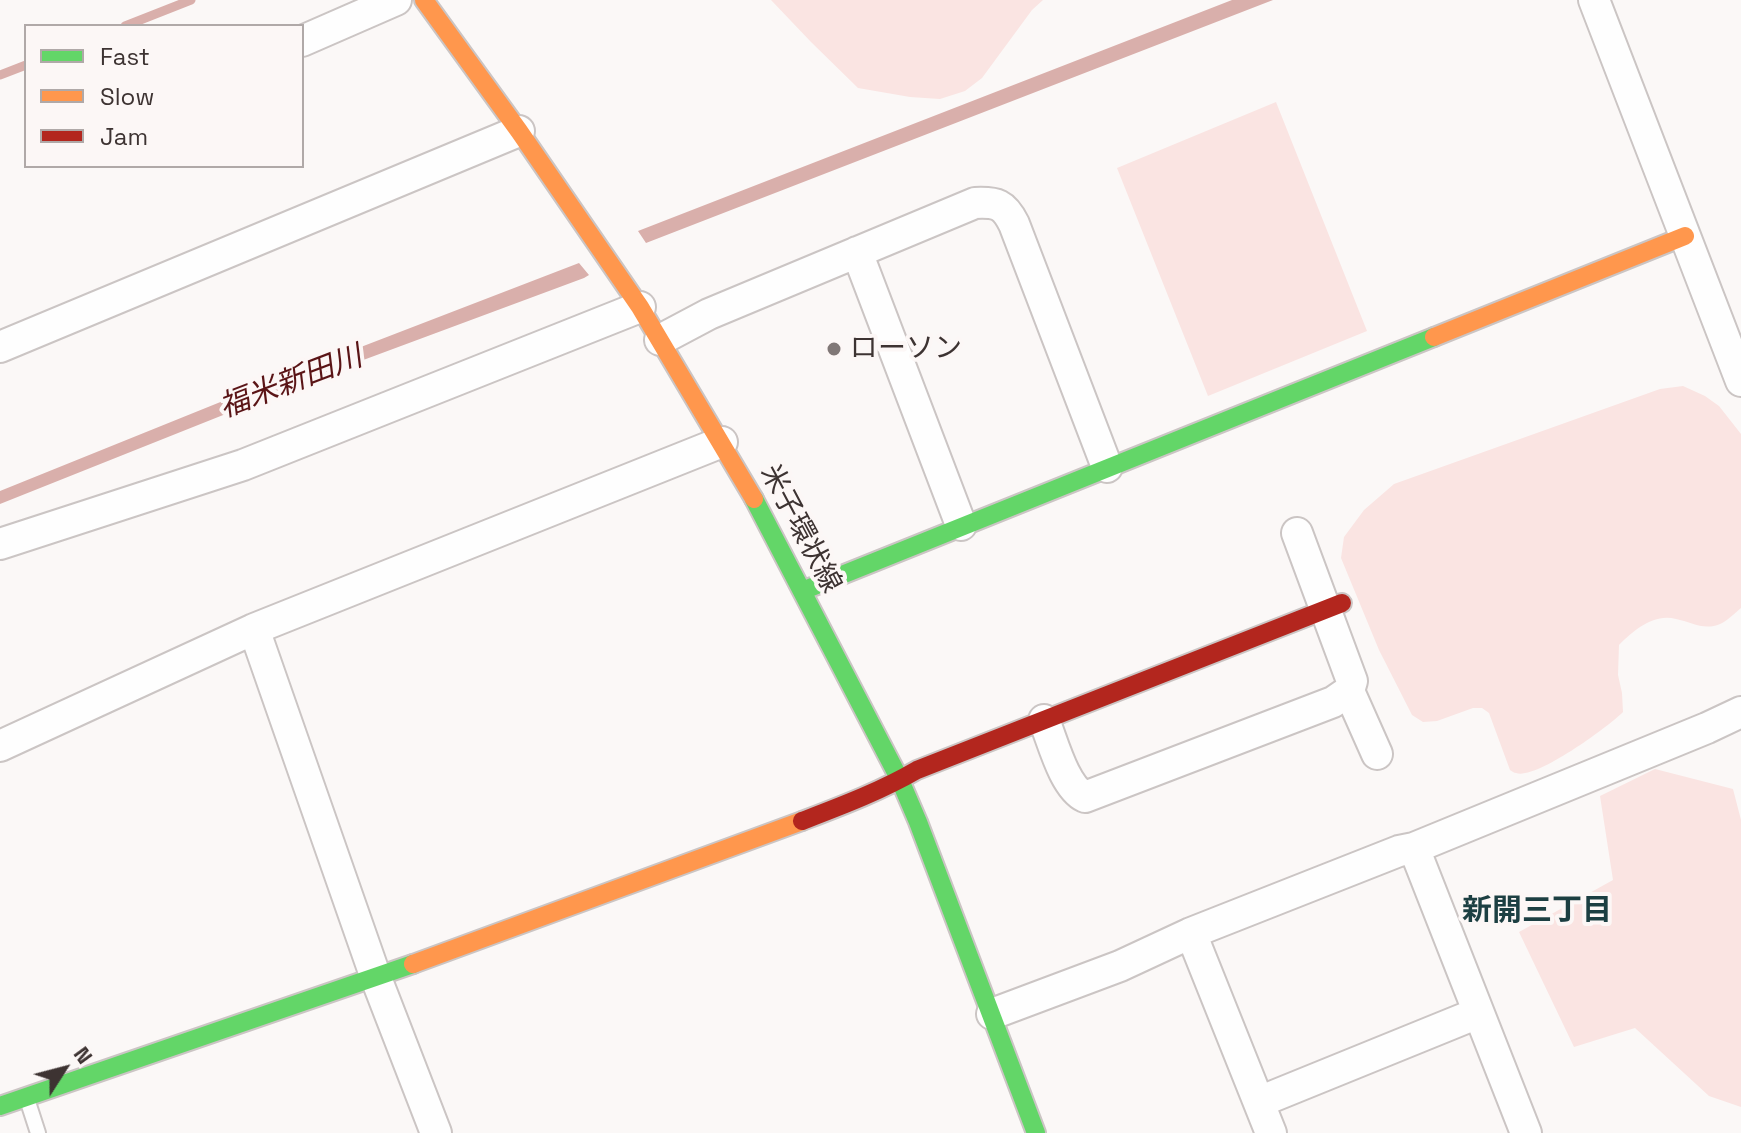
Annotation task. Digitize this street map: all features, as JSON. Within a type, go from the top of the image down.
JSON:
[{"type":"street","points":[[304,40],[396,0]]},
{"type":"street","name":"米子環状線","points":[[424,0],[640,307],[722,442],[900,780],[1036,1133]]},
{"type":"street","points":[[1594,0],[1741,381]]},
{"type":"street","points":[[0,347],[519,131]]},
{"type":"street","points":[[660,340],[709,314],[975,203],[999,205],[1008,212],[1107,467]]},
{"type":"street","points":[[802,591],[1685,236]]},
{"type":"street","points":[[857,252],[961,525]]},
{"type":"street","points":[[0,544],[243,465],[640,307]]},
{"type":"street","points":[[0,746],[254,629],[722,442]]},
{"type":"street","points":[[1044,720],[1066,776],[1079,794],[1085,797],[1333,702],[1349,691],[1352,681],[1334,606],[1297,533]]},
{"type":"street","points":[[0,1106],[376,978],[844,805],[917,770],[1334,606]]},
{"type":"street","points":[[254,629],[376,978],[436,1133]]},
{"type":"street","points":[[1349,691],[1377,754]]},
{"type":"street","points":[[992,1014],[1120,966],[1191,933],[1399,851],[1414,848],[1741,712]]},
{"type":"street","points":[[1414,848],[1526,1133]]},
{"type":"street","points":[[1191,933],[1271,1133]]},
{"type":"street","points":[[1259,1102],[1478,1013]]},
{"type":"lane","points":[[26,1097],[38,1133]]},
{"type":"shaded area","points":[[771,0],[1043,0],[1032,10],[982,78],[965,91],[940,99],[858,88]]},
{"type":"shaded area","points":[[1276,102],[1367,331],[1208,396],[1117,168]]},
{"type":"shaded area","points":[[1683,386],[1719,406],[1741,434],[1741,608],[1714,626],[1660,618],[1638,629],[1619,645],[1618,675],[1623,712],[1571,751],[1539,769],[1526,773],[1510,770],[1489,713],[1482,708],[1473,708],[1437,721],[1423,722],[1412,715],[1379,650],[1341,558],[1344,537],[1364,510],[1394,484],[1660,389]]},
{"type":"shaded area","points":[[1655,769],[1733,789],[1741,820],[1741,1107],[1709,1096],[1635,1028],[1574,1047],[1519,932],[1613,880],[1600,796]]},
{"type":"water","points":[[1232,0],[1273,0],[646,243],[638,231]]},
{"type":"water","name":"福米新田川","points":[[579,263],[589,275],[584,278],[331,372],[0,504],[0,491],[270,382]]},
{"type":"waterway","points":[[130,24],[191,0]]},
{"type":"waterway","points":[[0,75],[24,66]]},
{"type":"traffic: fast","points":[[802,591],[1434,337]]},
{"type":"traffic: fast","points":[[754,499],[900,780],[1036,1133]]},
{"type":"traffic: fast","points":[[0,1106],[413,964]]},
{"type":"traffic: slow","points":[[424,0],[640,307],[754,499]]},
{"type":"traffic: slow","points":[[1434,337],[1685,236]]},
{"type":"traffic: slow","points":[[413,964],[802,821]]},
{"type":"traffic: jam","points":[[802,821],[917,770],[1342,603]]},
{"type":"place","name":"ローソン","points":[[834,349]]},
{"type":"district","name":"新開三丁目","points":[[1537,912]]}]
